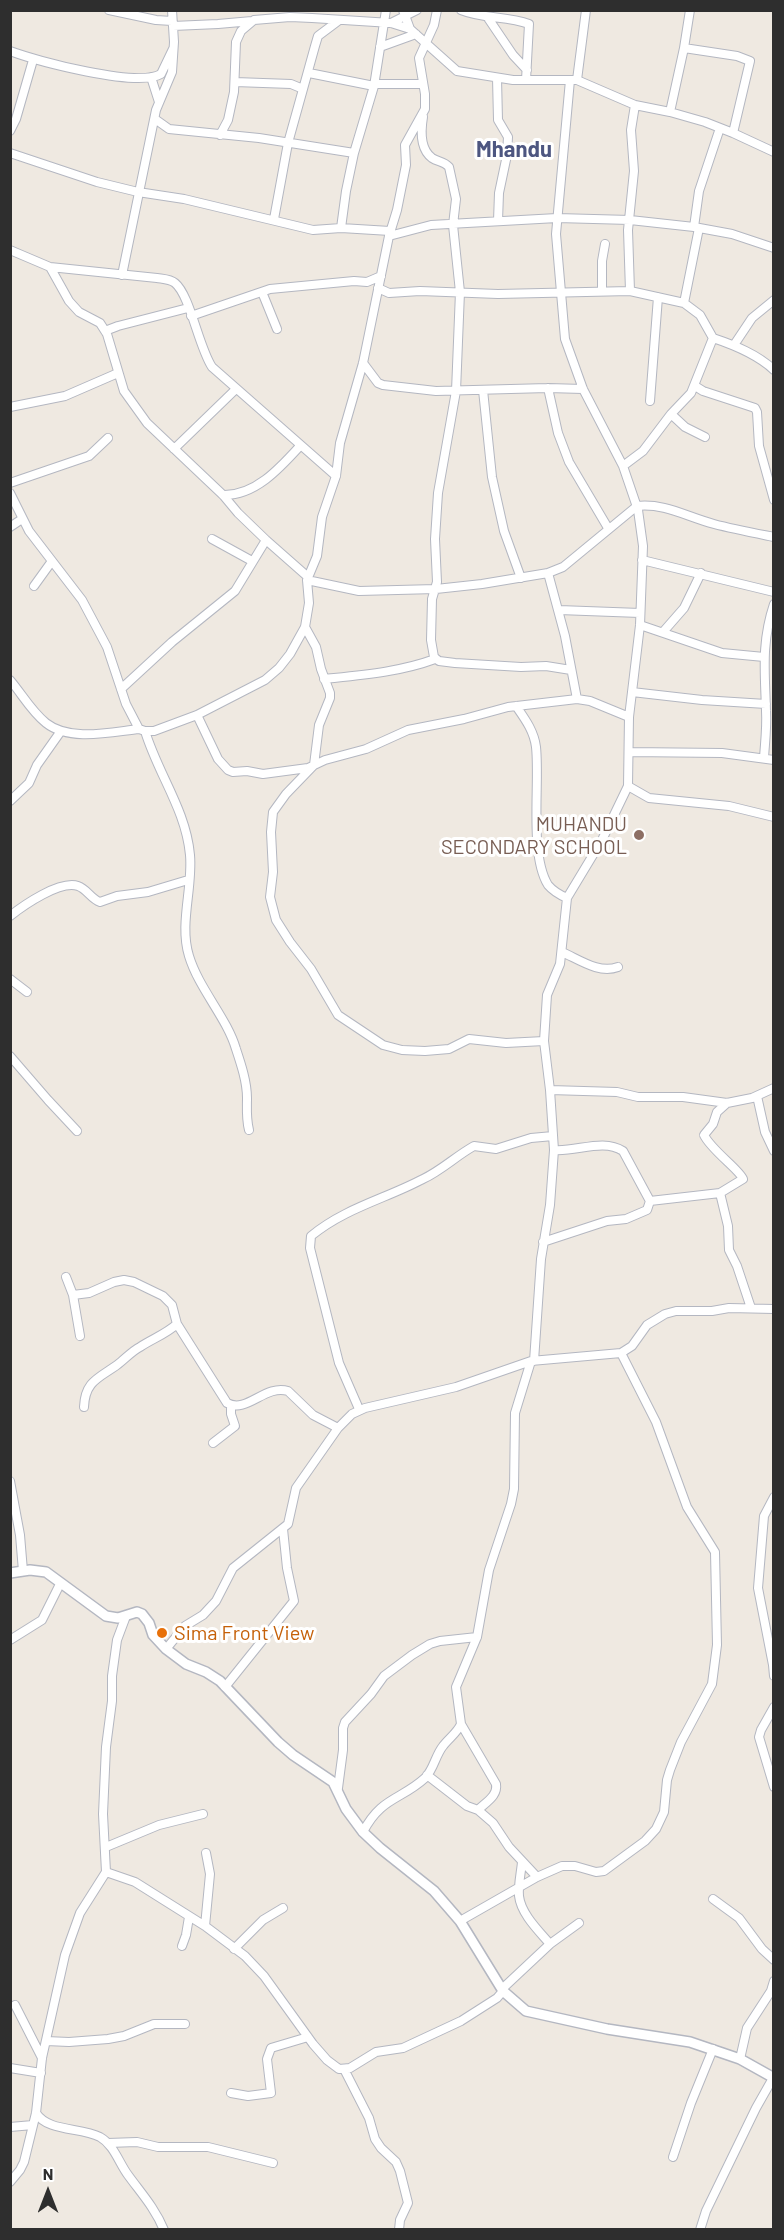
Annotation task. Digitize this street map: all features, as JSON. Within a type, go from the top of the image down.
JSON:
[{"type":"street","points":[[109,10],[172,23],[218,24],[290,17],[387,22],[413,31],[457,71],[497,78],[542,82],[573,80],[634,105],[670,112],[733,132],[774,152]]},
{"type":"street","points":[[122,275],[154,119],[172,72],[174,48],[172,10]]},
{"type":"street","points":[[341,228],[354,153],[374,85],[380,47],[387,22],[386,10]]},
{"type":"street","points":[[387,22],[404,13],[417,10]]},
{"type":"street","points":[[435,659],[431,640],[432,599],[436,589],[435,539],[438,493],[456,391],[460,292],[453,225],[456,200],[450,171],[446,164],[431,157],[424,147],[422,125],[426,101],[419,58],[434,25],[437,10]]},
{"type":"street","points":[[461,10],[488,18],[509,19],[529,24],[526,80]]},
{"type":"street","points":[[363,1832],[369,1820],[383,1805],[427,1775],[443,1746],[459,1729],[456,1687],[477,1637],[489,1569],[514,1489],[515,1413],[532,1361],[554,1150],[544,1041],[547,995],[560,964],[567,898],[602,840],[628,786],[629,717],[640,625],[642,530],[637,506],[623,466],[583,389],[567,347],[555,234],[573,80],[586,10]]},
{"type":"street","points":[[670,112],[689,14],[680,10]]},
{"type":"street","points":[[404,13],[413,31]]},
{"type":"street","points":[[488,18],[513,55],[527,70]]},
{"type":"street","points":[[274,219],[288,143],[318,36],[339,20]]},
{"type":"street","points":[[220,135],[228,120],[235,82],[236,42],[241,31],[254,21]]},
{"type":"street","points":[[380,47],[413,31]]},
{"type":"street","points":[[10,51],[33,60],[76,70],[133,78],[161,74],[174,48]]},
{"type":"street","points":[[684,48],[737,56],[750,62],[733,132]]},
{"type":"street","points":[[10,131],[16,119],[33,60]]},
{"type":"street","points":[[309,73],[374,85],[423,84]]},
{"type":"street","points":[[151,77],[159,102]]},
{"type":"street","points":[[497,78],[498,120],[508,137],[507,155],[499,193],[498,221]]},
{"type":"street","points":[[235,82],[291,84],[303,89]]},
{"type":"street","points":[[630,291],[630,220],[634,171],[631,130],[634,105]]},
{"type":"street","points":[[10,680],[28,705],[45,722],[61,731],[94,733],[154,731],[197,715],[236,696],[272,674],[290,654],[305,627],[309,603],[308,578],[317,556],[322,517],[336,476],[345,424],[363,363],[406,165],[405,145],[424,112]]},
{"type":"street","points":[[154,119],[169,129],[354,153]]},
{"type":"street","points":[[684,303],[697,227],[699,191],[720,128]]},
{"type":"street","points":[[10,153],[97,182],[138,192],[184,199],[313,230],[341,228],[390,233],[421,226],[498,221],[557,218],[630,220],[697,227],[732,234],[774,248]]},
{"type":"street","points":[[602,291],[602,261],[605,244]]},
{"type":"street","points":[[10,250],[50,267],[157,278],[174,282],[181,290],[208,361],[236,389],[336,476]]},
{"type":"street","points":[[50,267],[69,301],[79,312],[100,323],[105,331],[128,398],[147,423],[308,578],[359,591],[436,589],[548,573],[563,567],[637,506],[668,508],[713,524],[774,537]]},
{"type":"street","points":[[105,331],[118,326],[189,312],[262,292],[354,281],[367,282],[381,276]]},
{"type":"street","points":[[378,288],[389,293],[420,291],[498,294],[630,291],[684,303],[700,315],[713,338],[734,345],[765,362],[774,370]]},
{"type":"street","points":[[262,292],[277,329]]},
{"type":"street","points":[[650,401],[658,297]]},
{"type":"street","points":[[734,345],[752,318],[774,300]]},
{"type":"street","points":[[623,466],[643,451],[695,386],[713,338]]},
{"type":"street","points":[[363,363],[378,383],[383,385],[456,391],[583,389]]},
{"type":"street","points":[[10,407],[65,396],[118,373]]},
{"type":"street","points":[[695,386],[755,408],[758,412],[759,446],[774,500]]},
{"type":"street","points":[[548,388],[558,433],[569,462],[608,528]]},
{"type":"street","points":[[174,449],[236,389]]},
{"type":"street","points":[[483,390],[492,477],[504,531],[521,578]]},
{"type":"street","points":[[671,414],[685,427],[705,437]]},
{"type":"street","points":[[10,483],[89,456],[108,438]]},
{"type":"street","points":[[224,495],[250,491],[300,446]]},
{"type":"street","points":[[10,493],[22,519],[82,600],[107,647],[126,704],[142,730],[175,799],[190,855],[186,940],[189,956],[202,987],[236,1048],[246,1089],[246,1118],[249,1130]]},
{"type":"street","points":[[10,527],[22,519]]},
{"type":"street","points":[[212,539],[252,561]]},
{"type":"street","points":[[121,689],[172,642],[235,591],[266,540]]},
{"type":"street","points":[[642,560],[774,592]]},
{"type":"street","points":[[34,586],[52,561]]},
{"type":"street","points":[[548,573],[577,699]]},
{"type":"street","points":[[663,632],[684,608],[700,573]]},
{"type":"street","points":[[764,758],[766,704],[764,657],[766,632],[774,604]]},
{"type":"street","points":[[558,610],[640,613]]},
{"type":"street","points":[[640,625],[722,653],[764,657]]},
{"type":"street","points":[[305,627],[316,647],[330,698],[319,725],[314,765],[286,794],[273,812],[271,832],[273,872],[270,897],[281,927],[311,969],[338,1015],[383,1045],[402,1050],[449,1049],[475,1038],[506,1043],[544,1041]]},
{"type":"street","points":[[324,679],[370,675],[419,665],[435,659],[455,663],[521,667],[546,666],[571,670]]},
{"type":"street","points":[[632,692],[766,704]]},
{"type":"street","points":[[197,715],[218,759],[228,770],[270,774],[291,772],[366,749],[408,730],[516,706],[577,699],[590,701],[629,717]]},
{"type":"street","points":[[516,706],[530,728],[536,746],[537,820],[544,873],[552,890],[567,898]]},
{"type":"street","points":[[10,801],[29,783],[37,765],[61,731]]},
{"type":"street","points":[[629,752],[722,753],[774,760]]},
{"type":"street","points":[[628,786],[649,798],[729,806],[774,817]]},
{"type":"street","points":[[10,916],[44,894],[70,885],[85,890],[92,898],[100,902],[117,896],[148,892],[188,880]]},
{"type":"street","points":[[562,952],[598,969],[609,971],[618,967]]},
{"type":"street","points":[[10,979],[27,992]]},
{"type":"street","points":[[10,1056],[77,1131]]},
{"type":"street","points":[[550,1090],[617,1092],[638,1097],[683,1097],[728,1103],[757,1096],[774,1088]]},
{"type":"street","points":[[757,1096],[765,1132],[774,1150]]},
{"type":"street","points":[[650,1201],[720,1193],[743,1179],[742,1174],[724,1159],[704,1135],[713,1124],[717,1112],[728,1103]]},
{"type":"street","points":[[359,1409],[339,1363],[310,1248],[311,1236],[344,1213],[379,1200],[432,1175],[474,1146],[496,1149],[531,1138],[553,1136]]},
{"type":"street","points":[[543,1242],[607,1221],[620,1221],[633,1217],[647,1210],[650,1201],[623,1151],[617,1147],[598,1145],[575,1150],[554,1150]]},
{"type":"street","points":[[720,1193],[728,1226],[729,1250],[751,1308]]},
{"type":"street","points":[[66,1277],[74,1295],[80,1336]]},
{"type":"street","points":[[74,1295],[96,1291],[114,1282],[134,1282],[156,1291],[168,1300],[172,1305],[177,1324],[231,1405],[235,1426],[213,1443]]},
{"type":"street","points":[[166,1649],[185,1626],[202,1615],[216,1601],[233,1568],[289,1522],[296,1488],[338,1428],[359,1409],[456,1387],[532,1361],[621,1353],[632,1346],[647,1325],[665,1314],[676,1311],[712,1311],[729,1308],[774,1309]]},
{"type":"street","points":[[84,1407],[84,1400],[94,1378],[117,1365],[138,1347],[177,1324]]},
{"type":"street","points":[[460,1921],[519,1890],[537,1877],[568,1865],[596,1872],[604,1871],[652,1835],[664,1812],[667,1780],[681,1742],[712,1684],[717,1645],[715,1552],[687,1507],[656,1422],[621,1353]]},
{"type":"street","points":[[231,1405],[241,1406],[266,1393],[284,1390],[313,1415],[338,1428]]},
{"type":"street","points":[[10,1481],[19,1525],[23,1571]]},
{"type":"street","points":[[774,1497],[764,1516],[759,1570],[759,1600],[772,1649],[774,1676]]},
{"type":"street","points":[[225,1687],[255,1648],[293,1605],[294,1596],[287,1568],[283,1528]]},
{"type":"street","points":[[10,1573],[36,1570],[46,1572],[106,1616],[118,1618],[137,1612],[142,1614],[149,1623],[153,1635],[166,1649],[186,1664],[206,1672],[225,1687],[292,1755],[328,1777],[338,1788],[346,1809],[363,1832],[434,1891],[460,1921],[503,1990],[526,2011],[643,2036],[690,2042],[740,2059],[773,2078],[706,2211],[700,2229]]},
{"type":"street","points":[[10,1640],[42,1620],[60,1584]]},
{"type":"street","points":[[12,2177],[24,2162],[36,2113],[42,2058],[68,1945],[80,1913],[106,1872],[104,1814],[106,1747],[117,1640],[126,1616]]},
{"type":"street","points":[[338,1788],[345,1722],[384,1676],[430,1644],[477,1637]]},
{"type":"street","points":[[774,1707],[759,1737],[774,1787]]},
{"type":"street","points":[[460,1724],[497,1788],[494,1795],[478,1809]]},
{"type":"street","points":[[427,1775],[467,1806],[478,1809],[493,1823],[522,1862],[537,1877]]},
{"type":"street","points":[[106,1847],[159,1825],[203,1814]]},
{"type":"street","points":[[205,1926],[210,1874],[206,1853]]},
{"type":"street","points":[[522,1862],[520,1902],[526,1914],[550,1944]]},
{"type":"street","points":[[106,1872],[135,1882],[205,1926],[254,1964],[327,2060],[334,2067],[344,2069],[376,2052],[403,2048],[461,2020],[497,1998],[550,1944],[579,1923]]},
{"type":"street","points":[[713,1899],[739,1918],[762,1949],[774,1960]]},
{"type":"street","points":[[234,1949],[263,1920],[283,1908]]},
{"type":"street","points":[[182,1946],[189,1917]]},
{"type":"street","points":[[740,2059],[747,2028],[771,1991],[774,1981]]},
{"type":"street","points":[[15,2005],[42,2058]]},
{"type":"street","points":[[46,2041],[108,2039],[124,2036],[154,2024],[185,2024]]},
{"type":"street","points":[[231,2093],[249,2096],[271,2092],[267,2059],[271,2048],[308,2037]]},
{"type":"street","points":[[672,2157],[712,2049]]},
{"type":"street","points":[[10,2068],[41,2073]]},
{"type":"street","points":[[344,2069],[369,2118],[375,2139],[396,2162],[400,2171],[408,2203],[398,2223],[399,2229]]},
{"type":"street","points":[[36,2113],[44,2123],[102,2138],[145,2196],[164,2229]]},
{"type":"street","points":[[10,2127],[33,2125]]},
{"type":"street","points":[[108,2144],[137,2142],[158,2147],[208,2146],[273,2163]]},
{"type":"place","name":"MUHANDU SECONDARY SCHOOL","points":[[639,835]]},
{"type":"place","name":"Sima Front View","points":[[162,1633]]},
{"type":"district","name":"Mhandu","points":[[514,150]]}]
